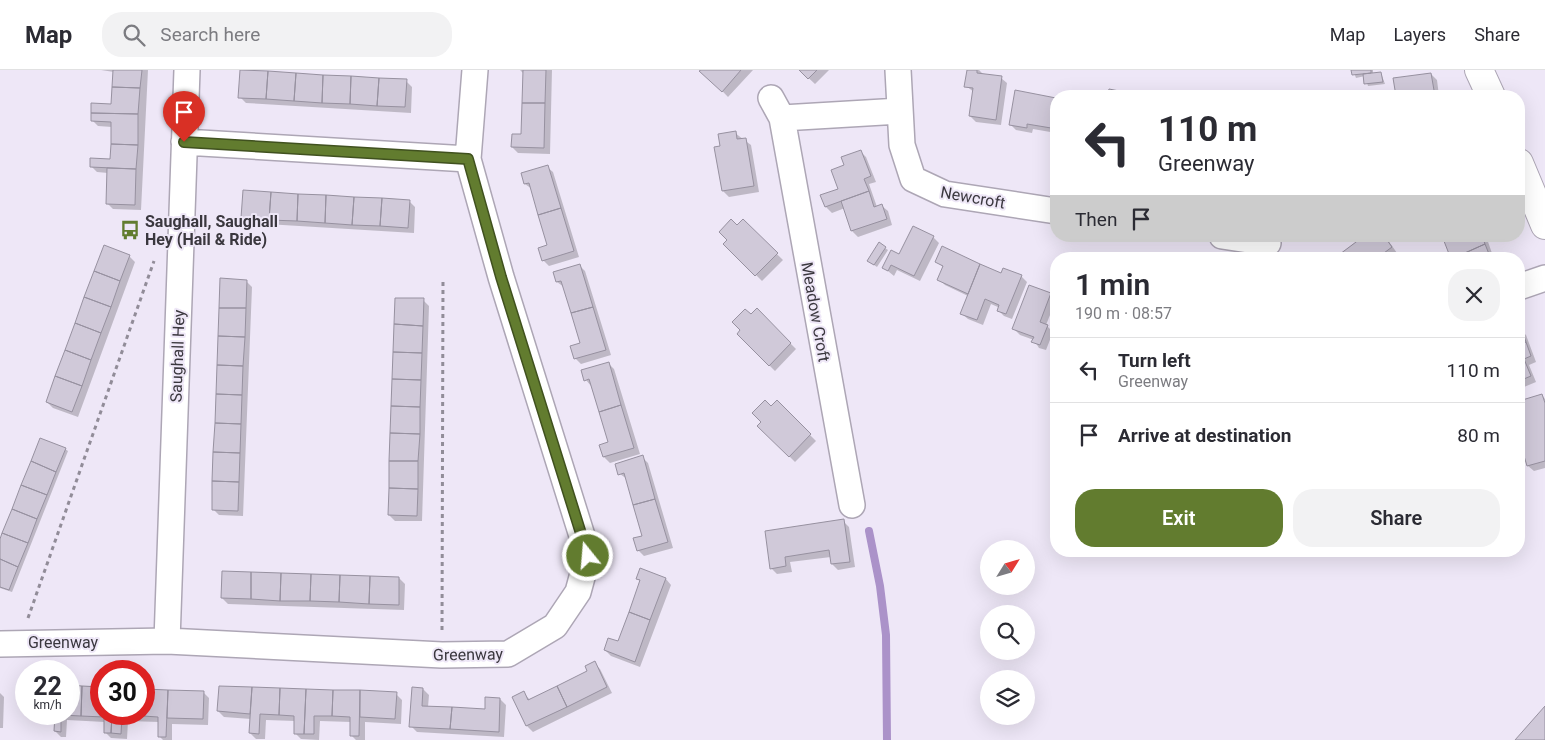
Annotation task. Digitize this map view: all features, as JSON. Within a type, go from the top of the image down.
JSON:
[{"type":"street","name":"Saughall Hey","points":[[168,641],[186,70]]},
{"type":"street","name":"Greenway","points":[[10,643],[168,641],[442,656],[508,654],[555,626],[578,592],[588,556],[501,277],[468,159],[475,70]]},
{"type":"street","name":"Newcroft","points":[[898,70],[902,145],[914,179],[944,194],[1050,210]]},
{"type":"street","points":[[1480,70],[1488,90]]},
{"type":"street","name":"Meadow Croft","points":[[852,506],[776,108],[900,111]]},
{"type":"street","points":[[184,142],[468,159]]},
{"type":"street","points":[[1525,177],[1545,225]]},
{"type":"street","points":[[1261,242],[1268,243]]},
{"type":"street","points":[[1525,285],[1545,278]]},
{"type":"path","points":[[10,643],[157,252]]},
{"type":"path","points":[[442,656],[443,280]]},
{"type":"building","points":[[113,70],[142,70],[140,88],[112,87]]},
{"type":"building","points":[[240,70],[268,71],[266,99],[238,98]]},
{"type":"building","points":[[523,70],[546,70],[545,103],[522,103]]},
{"type":"building","points":[[741,70],[722,92],[699,71]]},
{"type":"building","points":[[799,70],[817,70],[808,79]]},
{"type":"building","points":[[967,70],[977,70],[977,73],[1002,76],[996,120],[969,116],[973,88],[964,87]]},
{"type":"building","points":[[1351,70],[1371,70],[1371,73],[1352,75]]},
{"type":"building","points":[[268,71],[296,73],[294,101],[266,99]]},
{"type":"building","points":[[1381,72],[1383,82],[1364,84],[1363,74]]},
{"type":"building","points":[[296,73],[323,75],[322,103],[294,101]]},
{"type":"building","points":[[1431,73],[1434,90],[1395,90],[1393,78]]},
{"type":"building","points":[[323,75],[351,76],[350,104],[322,103]]},
{"type":"building","points":[[351,76],[379,78],[377,106],[350,104]]},
{"type":"building","points":[[379,78],[407,79],[405,107],[377,106]]},
{"type":"building","points":[[112,87],[140,88],[138,114],[91,113],[91,103],[111,104]]},
{"type":"building","points":[[1015,90],[1050,97],[1050,128],[1027,124],[1027,128],[1009,125]]},
{"type":"building","points":[[522,103],[545,103],[544,148],[511,147],[512,134],[521,134]]},
{"type":"building","points":[[91,113],[138,114],[138,145],[111,144],[111,122],[91,121]]},
{"type":"building","points":[[736,131],[737,139],[746,138],[754,186],[722,191],[714,147],[720,146],[718,134]]},
{"type":"building","points":[[111,144],[138,145],[136,169],[90,167],[90,158],[110,159]]},
{"type":"building","points":[[861,150],[871,176],[864,179],[869,191],[825,207],[820,195],[838,189],[831,170],[844,165],[841,157]]},
{"type":"building","points":[[548,165],[561,208],[538,215],[529,183],[524,184],[521,173]]},
{"type":"building","points":[[107,168],[136,169],[135,205],[106,204]]},
{"type":"building","points":[[243,190],[271,192],[269,220],[241,218]]},
{"type":"building","points":[[869,191],[874,207],[882,204],[887,219],[851,231],[841,201]]},
{"type":"building","points":[[271,192],[298,194],[297,221],[269,220]]},
{"type":"building","points":[[298,194],[326,195],[325,223],[297,221]]},
{"type":"building","points":[[326,195],[354,197],[352,225],[325,223]]},
{"type":"building","points":[[354,197],[382,198],[380,226],[352,225]]},
{"type":"building","points":[[382,198],[410,200],[408,228],[380,226]]},
{"type":"building","points":[[561,208],[574,251],[542,261],[538,248],[547,245],[538,215]]},
{"type":"building","points":[[731,219],[737,225],[743,219],[778,253],[755,276],[723,244],[727,240],[719,232]]},
{"type":"building","points":[[913,226],[934,236],[914,276],[891,265],[888,271],[882,268],[891,250],[899,254]]},
{"type":"building","points":[[879,242],[886,247],[874,265],[867,261]]},
{"type":"building","points":[[1356,242],[1388,242],[1392,247],[1385,252],[1343,252]]},
{"type":"building","points":[[1444,242],[1484,242],[1485,244],[1467,252],[1448,252]]},
{"type":"building","points":[[1485,244],[1488,252],[1467,252]]},
{"type":"building","points":[[104,245],[130,255],[120,281],[94,271]]},
{"type":"building","points":[[942,246],[980,264],[968,294],[937,280],[943,266],[935,262]]},
{"type":"building","points":[[580,264],[593,307],[571,313],[561,281],[556,282],[553,272]]},
{"type":"building","points":[[980,264],[1001,273],[1003,268],[1022,275],[1006,314],[997,311],[999,305],[985,299],[977,320],[960,314]]},
{"type":"building","points":[[94,271],[120,281],[111,307],[84,297]]},
{"type":"building","points":[[220,278],[247,280],[246,308],[219,308]]},
{"type":"building","points":[[1029,285],[1050,293],[1040,322],[1048,325],[1040,345],[1031,342],[1034,337],[1012,329]]},
{"type":"building","points":[[84,297],[111,307],[101,333],[75,323]]},
{"type":"building","points":[[395,298],[424,298],[423,326],[394,324]]},
{"type":"building","points":[[593,307],[606,350],[574,359],[570,346],[580,343],[571,313]]},
{"type":"building","points":[[219,308],[246,308],[245,337],[218,336]]},
{"type":"building","points":[[757,308],[791,343],[769,366],[737,334],[740,330],[732,322],[745,309],[751,314]]},
{"type":"building","points":[[75,323],[101,333],[91,360],[65,350]]},
{"type":"building","points":[[394,324],[423,326],[422,353],[393,352]]},
{"type":"building","points":[[218,336],[245,337],[243,366],[217,365]]},
{"type":"building","points":[[1525,342],[1531,356],[1525,359]]},
{"type":"building","points":[[65,350],[91,360],[82,386],[55,376]]},
{"type":"building","points":[[393,352],[422,353],[421,380],[392,379]]},
{"type":"building","points":[[1525,361],[1531,376],[1525,378]]},
{"type":"building","points":[[609,362],[621,405],[599,412],[589,379],[584,381],[581,370]]},
{"type":"building","points":[[217,365],[243,366],[242,395],[216,394]]},
{"type":"building","points":[[55,376],[82,386],[72,412],[46,402]]},
{"type":"building","points":[[392,379],[421,380],[420,407],[391,406]]},
{"type":"building","points":[[216,394],[242,395],[241,424],[215,423]]},
{"type":"building","points":[[1542,394],[1545,403],[1545,461],[1527,466],[1525,459],[1525,399]]},
{"type":"building","points":[[765,400],[771,406],[777,400],[811,434],[789,457],[757,426],[761,422],[752,413]]},
{"type":"building","points":[[621,405],[634,448],[603,457],[599,445],[608,442],[599,412]]},
{"type":"building","points":[[391,406],[420,407],[420,434],[390,433]]},
{"type":"building","points":[[215,423],[241,424],[240,453],[213,452]]},
{"type":"building","points":[[390,433],[420,434],[418,461],[389,461]]},
{"type":"building","points":[[40,438],[66,448],[56,472],[31,461]]},
{"type":"building","points":[[213,452],[240,453],[239,482],[212,481]]},
{"type":"building","points":[[643,455],[655,499],[633,505],[624,473],[618,475],[615,464]]},
{"type":"building","points":[[31,461],[56,472],[47,495],[21,485]]},
{"type":"building","points":[[389,461],[418,461],[418,489],[389,488]]},
{"type":"building","points":[[212,481],[239,482],[238,511],[212,510]]},
{"type":"building","points":[[21,485],[47,495],[37,519],[12,509]]},
{"type":"building","points":[[389,488],[418,489],[417,516],[388,515]]},
{"type":"building","points":[[655,499],[668,542],[637,551],[633,538],[642,536],[633,505]]},
{"type":"building","points":[[12,509],[37,519],[28,543],[2,533]]},
{"type":"building","points":[[844,519],[850,562],[831,564],[829,550],[785,557],[786,566],[770,569],[765,531]]},
{"type":"building","points":[[2,533],[28,543],[18,567],[0,559],[0,539]]},
{"type":"building","points":[[0,559],[18,567],[9,590],[0,587]]},
{"type":"building","points":[[640,568],[666,578],[650,620],[629,612],[640,580],[636,579]]},
{"type":"building","points":[[222,571],[251,572],[251,599],[221,598]]},
{"type":"building","points":[[251,572],[281,573],[280,601],[251,599]]},
{"type":"building","points":[[281,573],[311,574],[310,601],[280,601]]},
{"type":"building","points":[[311,574],[340,575],[339,602],[310,601]]},
{"type":"building","points":[[340,575],[370,576],[369,604],[339,602]]},
{"type":"building","points":[[370,576],[399,577],[399,605],[369,604]]},
{"type":"building","points":[[629,612],[650,620],[635,662],[604,650],[608,638],[618,641]]},
{"type":"building","points":[[595,661],[607,687],[567,707],[557,686],[587,671],[585,666]]},
{"type":"building","points":[[80,686],[82,686],[80,716]]},
{"type":"building","points":[[82,686],[90,686],[90,716],[81,716]]},
{"type":"building","points":[[219,686],[252,687],[250,714],[217,711]]},
{"type":"building","points":[[557,686],[567,707],[526,726],[512,697],[524,691],[528,700]]},
{"type":"building","points":[[252,687],[280,688],[279,715],[260,714],[259,734],[249,733]]},
{"type":"building","points":[[412,687],[423,688],[422,706],[452,707],[450,729],[409,727]]},
{"type":"building","points":[[280,688],[306,689],[304,734],[294,734],[294,716],[279,715]]},
{"type":"building","points":[[155,689],[168,690],[166,737],[158,737],[158,717],[155,717]]},
{"type":"building","points":[[306,689],[333,690],[332,716],[314,716],[314,734],[304,734]]},
{"type":"building","points":[[168,690],[204,691],[203,719],[167,718]]},
{"type":"building","points":[[333,690],[360,690],[359,736],[350,736],[350,717],[332,716]]},
{"type":"building","points":[[360,690],[397,692],[395,719],[360,717]]},
{"type":"building","points":[[485,697],[500,698],[499,732],[450,729],[452,707],[485,709]]},
{"type":"building","points":[[1545,706],[1545,740],[1515,740]]},
{"type":"building","points":[[54,725],[61,725],[61,732],[54,731]]},
{"type":"building","points":[[104,725],[111,725],[111,733],[104,733]]},
{"type":"building","points":[[111,725],[121,725],[121,734],[111,733]]},
{"type":"waterway","points":[[869,531],[880,586],[886,635],[887,740]]},
{"type":"place","name":"Saughall, Saughall Hey (Hail & Ride)","points":[[130,230]]},
{"type":"route","points":[[184,142],[468,159],[501,277],[588,556]]}]
